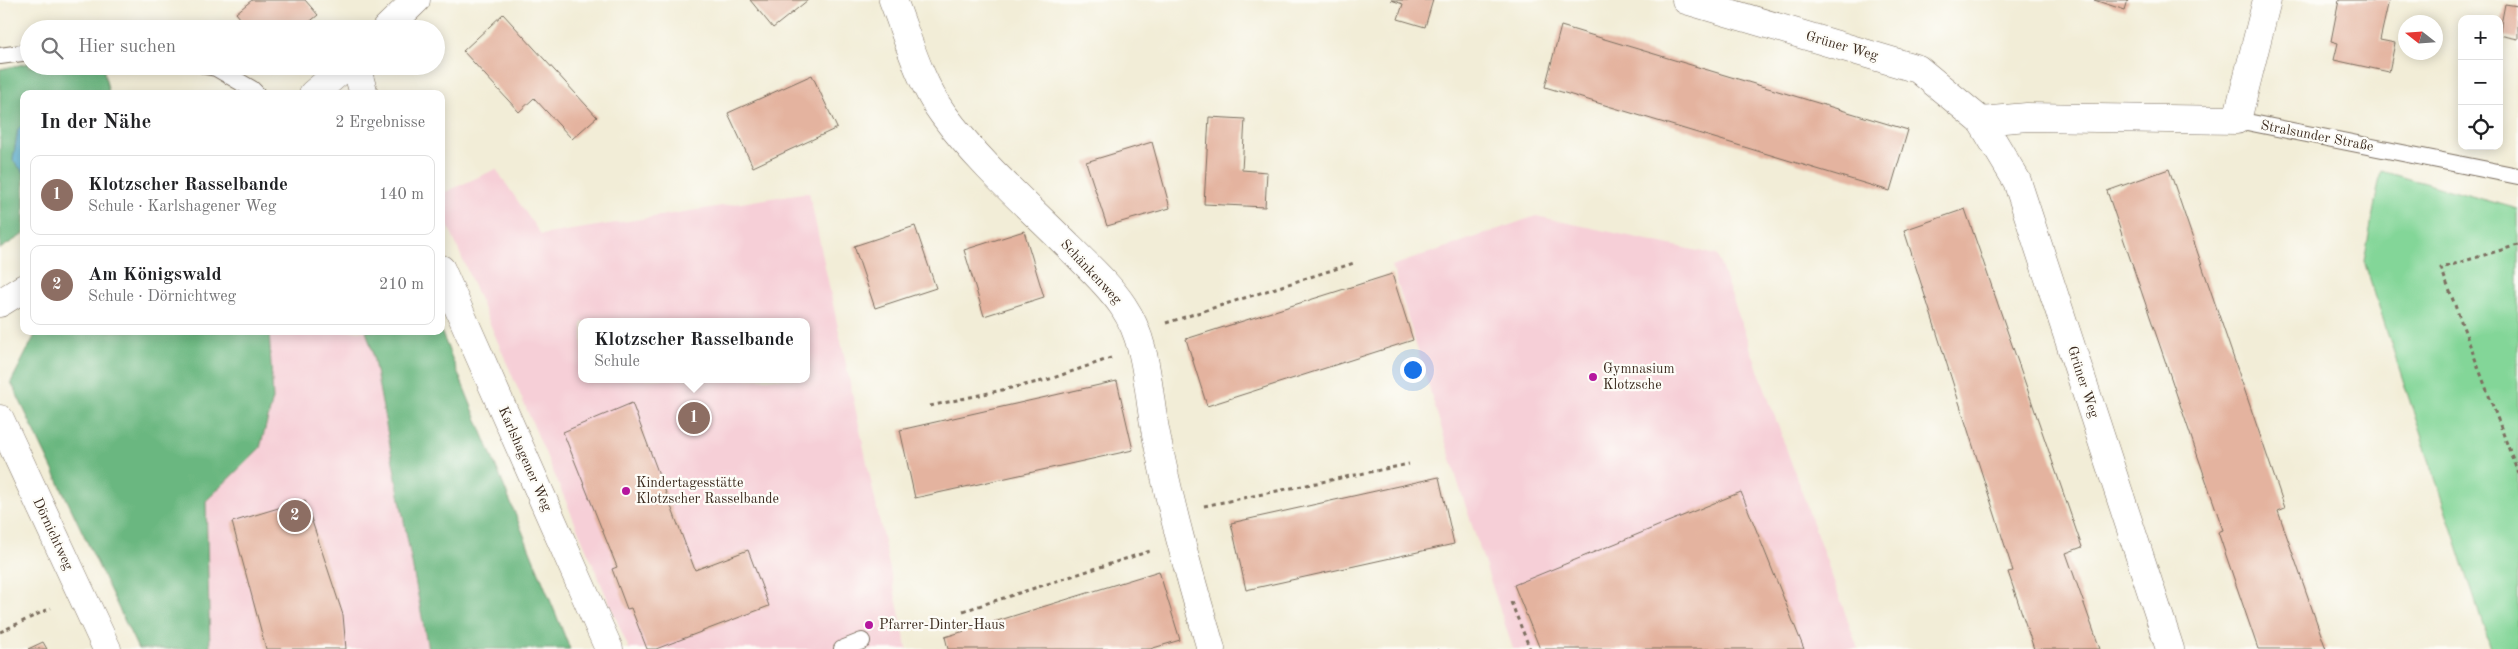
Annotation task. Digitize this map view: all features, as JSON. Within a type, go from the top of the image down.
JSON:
[{"type":"street","points":[[395,20],[416,0]]},
{"type":"street","name":"Schänkenweg","points":[[893,0],[926,84],[941,112],[963,140],[1097,275],[1123,306],[1140,340],[1155,430],[1181,540],[1211,649]]},
{"type":"street","name":"Grüner Weg","points":[[1686,0],[1918,69],[1981,122],[2017,181],[2170,649]]},
{"type":"street","points":[[1981,122],[2027,117],[2237,120],[2267,0]]},
{"type":"street","points":[[318,90],[335,75]]},
{"type":"street","points":[[359,75],[363,90]]},
{"type":"street","name":"Karlshagener Weg","points":[[445,277],[609,649]]},
{"type":"street","points":[[0,303],[20,290]]},
{"type":"street","name":"Dörnichtweg","points":[[0,419],[107,649]]},
{"type":"lane","points":[[0,56],[20,53]]},
{"type":"lane","points":[[228,75],[253,90]]},
{"type":"lane","name":"Stralsunder Straße","points":[[2237,120],[2518,176]]},
{"type":"lane","points":[[842,649],[862,641]]},
{"type":"path","points":[[2518,245],[2441,268],[2518,473]]},
{"type":"path","points":[[930,406],[1048,380],[1140,340],[1354,263]]},
{"type":"path","points":[[1174,512],[1409,464]]},
{"type":"path","points":[[963,611],[1181,540]]},
{"type":"path","points":[[0,632],[81,594]]},
{"type":"path","points":[[1511,602],[1530,649]]},
{"type":"shaded area","points":[[496,169],[541,235],[809,192],[907,649],[629,649],[445,218],[445,192]]},
{"type":"shaded area","name":"Gymnasium Klotzsche","points":[[1536,216],[1717,255],[1858,649],[1513,649],[1460,489],[1392,266]]},
{"type":"shaded area","points":[[35,335],[443,335],[570,649],[138,649],[11,382]]},
{"type":"green space","points":[[20,65],[20,75],[105,75],[108,90],[20,90],[20,127],[18,129],[13,160],[20,168],[20,236],[0,249],[0,69]]},
{"type":"green space","points":[[2381,171],[2518,209],[2518,649],[2491,649],[2364,261]]},
{"type":"green space","points":[[35,335],[269,335],[273,399],[260,448],[206,501],[210,649],[138,649],[11,382]]},
{"type":"green space","points":[[367,335],[443,335],[570,649],[428,649],[372,350]]},
{"type":"water","points":[[20,127],[20,168],[13,160],[18,129]]},
{"type":"building","points":[[252,0],[305,0],[318,15],[312,20],[242,20],[236,13]]},
{"type":"building","points":[[750,0],[808,0],[773,28]]},
{"type":"building","points":[[1391,0],[1433,0],[1425,27],[1398,19],[1403,4]]},
{"type":"building","points":[[2094,0],[2128,0],[2125,10]]},
{"type":"building","points":[[2339,0],[2389,0],[2380,40],[2395,43],[2389,72],[2334,60],[2338,43],[2331,41]]},
{"type":"building","points":[[2505,4],[2518,6],[2518,39],[2503,36]]},
{"type":"building","points":[[503,14],[597,117],[572,139],[534,98],[519,112],[463,51]]},
{"type":"building","points":[[1561,26],[1908,130],[1890,191],[1545,87]]},
{"type":"building","points":[[812,75],[837,128],[753,167],[728,113]]},
{"type":"building","points":[[1209,117],[1245,119],[1242,170],[1267,172],[1265,207],[1204,204]]},
{"type":"building","points":[[1152,142],[1170,208],[1107,226],[1086,162]]},
{"type":"building","points":[[2169,169],[2285,508],[2278,511],[2326,649],[2258,649],[2218,532],[2223,530],[2107,191]]},
{"type":"building","points":[[1965,209],[2082,547],[2066,553],[2100,649],[2034,649],[2008,572],[2013,571],[1904,230]]},
{"type":"building","points":[[915,226],[936,288],[875,308],[854,246]]},
{"type":"building","points":[[1024,231],[1044,297],[984,316],[964,250]]},
{"type":"building","points":[[1392,274],[1413,340],[1207,406],[1186,339]]},
{"type":"building","points":[[1117,381],[1133,450],[915,498],[900,430]]},
{"type":"building","name":"Kindertagesstätte Klotzscher Rasselbande","points":[[632,403],[695,570],[748,550],[769,606],[656,649],[647,649],[631,608],[627,609],[612,569],[617,567],[563,432]]},
{"type":"building","points":[[1439,477],[1454,544],[1246,590],[1231,523]]},
{"type":"building","points":[[1741,492],[1804,649],[1540,649],[1514,585]]},
{"type":"building","points":[[305,500],[343,615],[346,649],[266,649],[232,522]]},
{"type":"building","points":[[1159,571],[1180,640],[1150,649],[948,649],[945,637]]},
{"type":"building","points":[[43,642],[47,649],[28,649]]},
{"type":"place","name":"Gymnasium Klotzsche","points":[[1593,377]]},
{"type":"place","name":"Klotzscher Rasselbande","points":[[694,418]]},
{"type":"place","name":"Kindertagesstätte Klotzscher Rasselbande","points":[[626,491]]},
{"type":"place","name":"Am Königswald","points":[[295,516]]},
{"type":"place","name":"Pfarrer-Dinter-Haus","points":[[869,625]]}]
